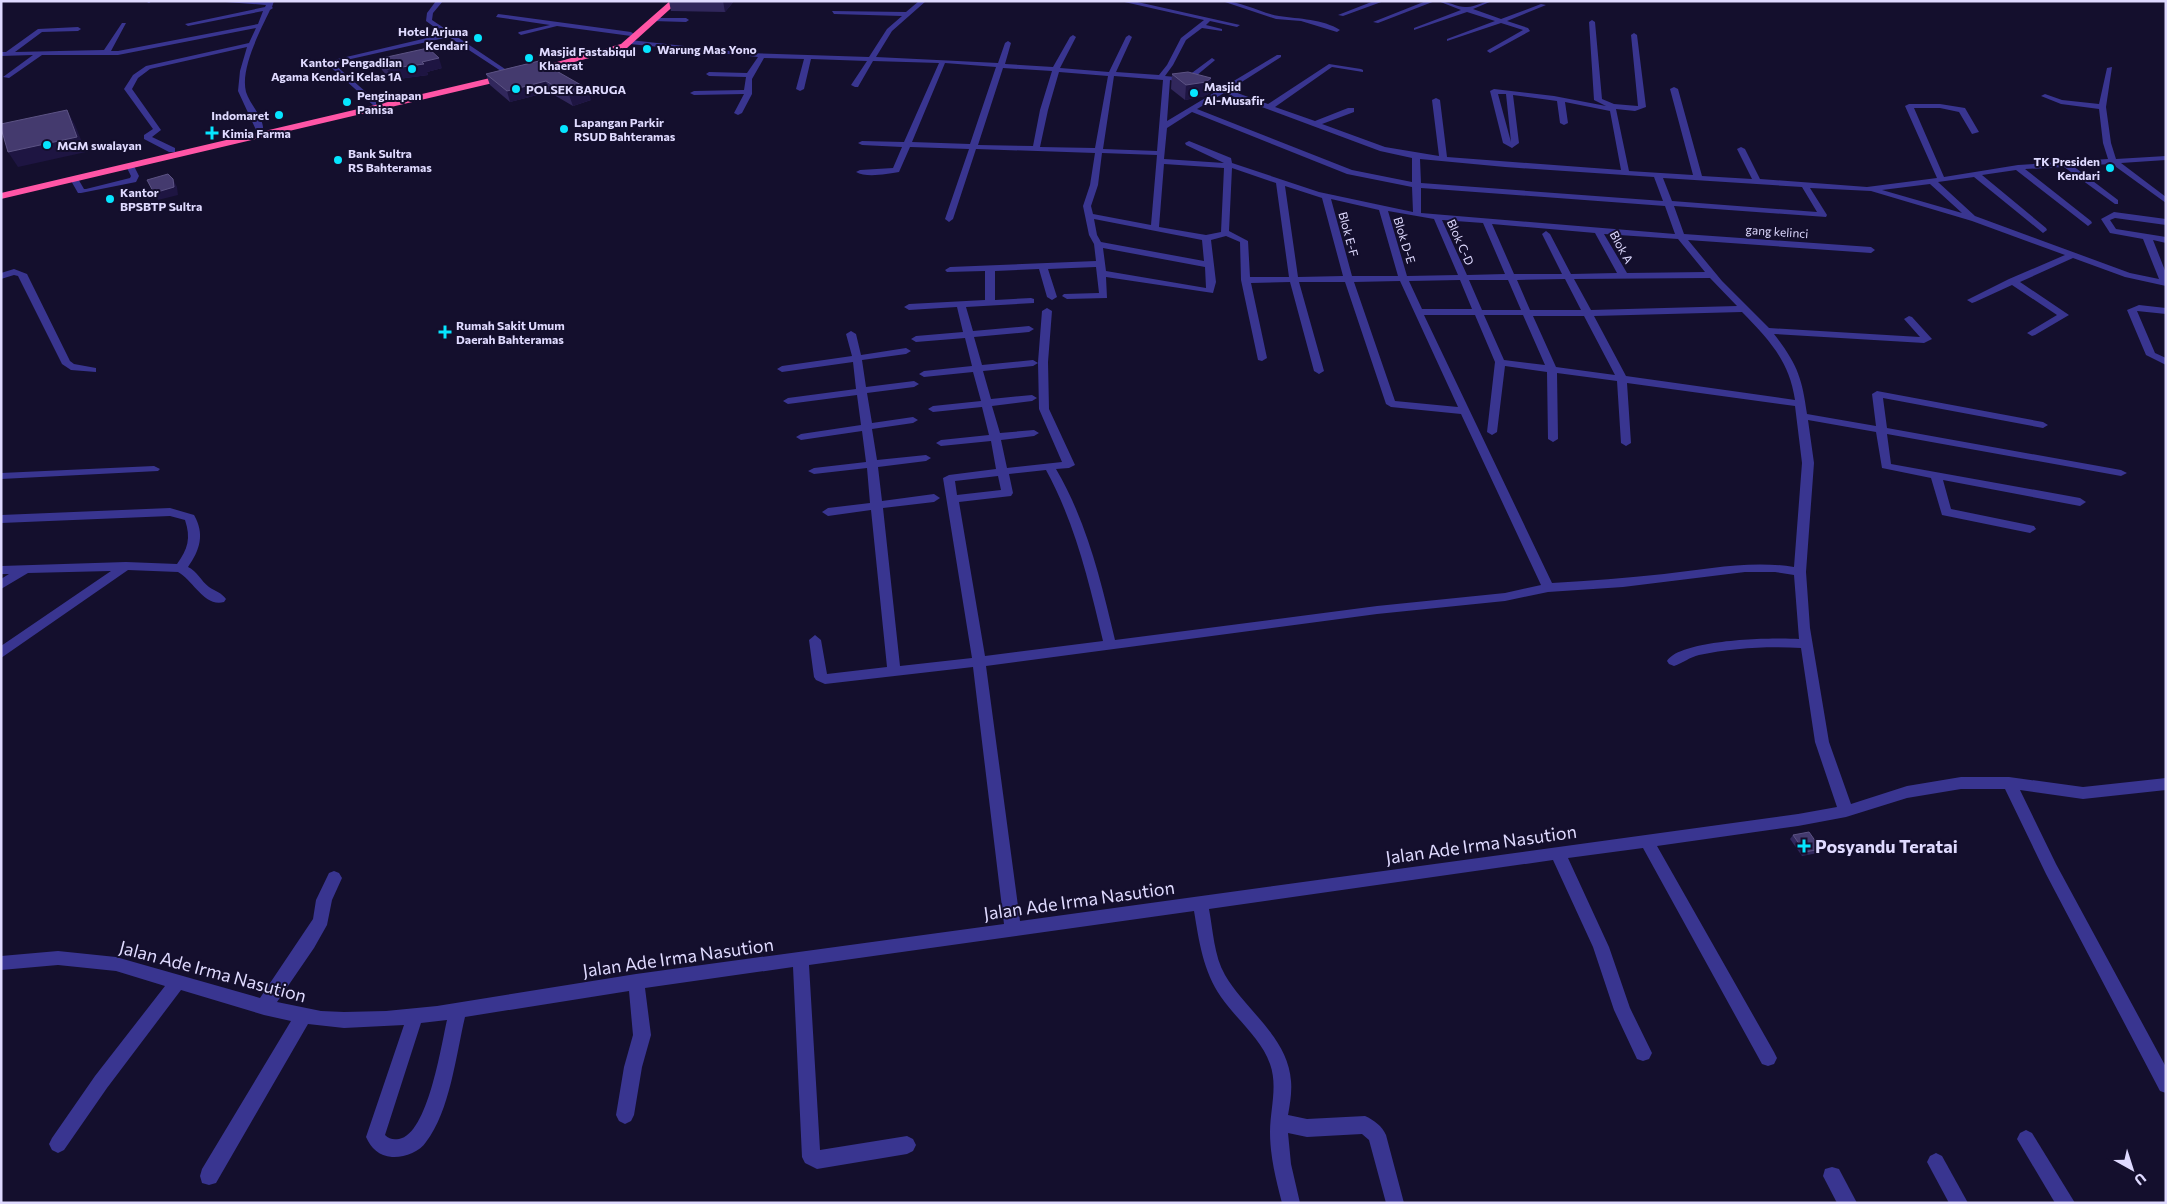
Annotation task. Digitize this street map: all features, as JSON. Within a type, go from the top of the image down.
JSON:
[{"type":"highway","points":[[513,74],[597,50],[631,38],[666,1]]},
{"type":"highway","points":[[1,196],[130,166],[260,130],[373,103],[612,51],[654,20],[675,1]]},
{"type":"highway","points":[[1,190],[438,90]]},
{"type":"street","points":[[215,1],[270,4]]},
{"type":"street","points":[[440,1],[430,12],[428,21],[513,74]]},
{"type":"street","points":[[855,85],[889,30],[923,1]]},
{"type":"street","points":[[1124,1],[1237,24]]},
{"type":"street","points":[[1149,6],[1161,1]]},
{"type":"street","points":[[1225,1],[1278,18],[1301,19],[1337,30]]},
{"type":"street","points":[[1341,15],[1381,1]]},
{"type":"street","points":[[1376,22],[1432,1]]},
{"type":"street","points":[[1441,1],[1528,31],[1490,50]]},
{"type":"street","points":[[1416,29],[1489,1]]},
{"type":"street","points":[[188,24],[270,4]]},
{"type":"street","points":[[260,130],[241,87],[242,71],[270,4]]},
{"type":"street","points":[[1449,40],[1543,5]]},
{"type":"street","points":[[834,12],[907,14]]},
{"type":"street","points":[[498,16],[561,24],[631,38],[762,56],[871,58],[1000,64],[1188,80],[1224,90],[1383,148],[1416,156],[1868,189],[1975,219],[2128,275],[2165,283]]},
{"type":"street","points":[[1155,228],[1164,126],[1164,77],[1183,40],[1209,19]]},
{"type":"street","points":[[654,20],[686,20]]},
{"type":"street","points":[[1592,22],[1598,100],[1612,108],[1620,139],[1625,172]]},
{"type":"street","points":[[106,53],[124,24]]},
{"type":"street","points":[[521,32],[550,28],[561,24]]},
{"type":"street","points":[[4,54],[106,53],[143,50],[260,25]]},
{"type":"street","points":[[1201,26],[1220,30]]},
{"type":"street","points":[[4,54],[40,30],[78,29]]},
{"type":"street","points":[[373,103],[328,62],[450,34]]},
{"type":"street","points":[[1509,92],[1515,143],[1512,146],[1507,143],[1494,91],[1509,92],[1612,108],[1636,109],[1642,107],[1634,35]]},
{"type":"street","points":[[1036,149],[1044,110],[1056,69],[1073,37]]},
{"type":"street","points":[[1067,296],[1104,296],[1098,244],[1092,235],[1087,206],[1094,185],[1111,73],[1129,37]]},
{"type":"street","points":[[949,219],[971,147],[1008,43]]},
{"type":"street","points":[[172,150],[147,137],[157,130],[128,89],[130,84],[142,70],[148,67],[252,44]]},
{"type":"street","points":[[1,48],[13,48]]},
{"type":"street","points":[[7,77],[39,54]]},
{"type":"street","points":[[738,113],[747,92],[745,85],[749,75],[762,56]]},
{"type":"street","points":[[1164,126],[1279,56]]},
{"type":"street","points":[[800,89],[808,57]]},
{"type":"street","points":[[1188,80],[1212,60]]},
{"type":"street","points":[[860,172],[896,170],[943,61]]},
{"type":"street","points":[[1269,107],[1331,65],[1361,71]]},
{"type":"street","points":[[2110,68],[2102,107],[2107,143],[2113,161],[2166,201]]},
{"type":"street","points":[[710,74],[749,75]]},
{"type":"street","points":[[1674,89],[1698,177]]},
{"type":"street","points":[[694,93],[747,92]]},
{"type":"street","points":[[2045,96],[2061,102],[2102,107]]},
{"type":"street","points":[[1436,100],[1443,159]]},
{"type":"street","points":[[1561,100],[1564,123]]},
{"type":"street","points":[[1941,178],[1909,106],[1940,106],[1962,110],[1975,132]]},
{"type":"street","points":[[1192,110],[1350,172],[1416,185],[1823,215],[1804,184]]},
{"type":"street","points":[[1315,124],[1352,110]]},
{"type":"street","points":[[862,143],[906,146],[1098,151],[1228,165]]},
{"type":"street","points":[[1189,143],[1225,158],[1228,165],[1226,233]]},
{"type":"street","points":[[1741,149],[1757,181]]},
{"type":"street","points":[[1416,156],[1417,215]]},
{"type":"street","points":[[1868,189],[2018,167],[2164,159]]},
{"type":"street","points":[[2064,163],[2116,202]]},
{"type":"street","name":"gang kelinci","points":[[1228,165],[1326,196],[1383,210],[1417,215],[1488,223],[1871,250]]},
{"type":"street","points":[[74,180],[81,191],[133,180],[135,176],[130,166]]},
{"type":"street","points":[[2018,167],[2088,223]]},
{"type":"street","points":[[1974,173],[2043,230]]},
{"type":"street","points":[[1656,174],[1681,237],[1712,275],[1766,331],[1788,359],[1798,387],[1808,478],[1800,572],[1806,644],[1822,742],[1846,811]]},
{"type":"street","points":[[1930,180],[1975,219]]},
{"type":"street","points":[[1280,181],[1294,279],[1319,371]]},
{"type":"street","name":"Blok E-F","points":[[1326,196],[1348,278],[1391,404],[1464,411]]},
{"type":"street","name":"Blok D-E","points":[[1383,210],[1403,277],[1418,312],[1548,588]]},
{"type":"street","points":[[2166,222],[2114,215],[2105,219],[2113,231],[2166,240]]},
{"type":"street","points":[[1089,216],[1206,238],[1219,237],[1226,233]]},
{"type":"street","name":"Blok C-D","points":[[1437,217],[1500,362]]},
{"type":"street","points":[[1488,223],[1509,275],[1528,312],[1552,369],[1553,439]]},
{"type":"street","name":"Blok A","points":[[1598,231],[1623,275]]},
{"type":"street","points":[[1226,233],[1244,241],[1246,280],[1262,358]]},
{"type":"street","points":[[1546,234],[1565,275],[1588,313],[1622,379],[1626,443]]},
{"type":"street","points":[[2147,237],[2165,283]]},
{"type":"street","points":[[950,270],[1043,266],[1100,269],[1136,278],[1210,291],[1206,238]]},
{"type":"street","points":[[1098,244],[1209,265]]},
{"type":"street","points":[[1972,300],[2072,255]]},
{"type":"street","points":[[1043,266],[1052,297]]},
{"type":"street","points":[[990,268],[990,303]]},
{"type":"street","points":[[1,276],[14,272],[20,273],[66,362],[71,367],[92,370]]},
{"type":"street","points":[[1246,280],[1509,275],[1712,275]]},
{"type":"street","points":[[2012,281],[2064,315],[2032,333]]},
{"type":"street","points":[[909,307],[1031,301]]},
{"type":"street","points":[[952,499],[1007,493],[1004,472],[961,304]]},
{"type":"street","points":[[2166,312],[2145,308],[2132,310],[2151,355],[2166,362]]},
{"type":"street","points":[[1418,312],[1588,313],[1745,309]]},
{"type":"street","points":[[1013,930],[978,662],[949,478],[1069,465],[1044,409],[1043,362],[1047,311]]},
{"type":"street","points":[[1766,331],[1927,339],[1909,319]]},
{"type":"street","points":[[916,339],[1029,329]]},
{"type":"street","points":[[851,334],[857,358],[872,464],[894,670]]},
{"type":"street","points":[[782,369],[906,351]]},
{"type":"street","points":[[1492,432],[1500,362],[1622,379],[1802,410],[1880,428],[2121,472]]},
{"type":"street","points":[[924,374],[1032,363]]},
{"type":"street","points":[[788,401],[914,384]]},
{"type":"street","points":[[2043,425],[1877,394],[1886,466],[2080,502]]},
{"type":"street","points":[[932,409],[1032,398]]},
{"type":"street","points":[[802,437],[913,420]]},
{"type":"street","points":[[941,443],[1034,433]]},
{"type":"street","points":[[814,471],[926,458]]},
{"type":"street","points":[[1049,466],[1062,486],[1076,522],[1110,644]]},
{"type":"street","points":[[1,476],[154,469]]},
{"type":"street","points":[[1936,475],[1946,512],[2030,529]]},
{"type":"street","points":[[828,512],[934,498]]},
{"type":"street","points":[[1,519],[170,512],[190,518],[195,532],[194,551],[180,568]]},
{"type":"street","points":[[1,653],[126,566]]},
{"type":"street","points":[[1,570],[126,566],[180,568],[188,572],[203,589],[220,599]]},
{"type":"street","points":[[816,640],[821,676],[825,679],[1054,654],[1110,644],[1377,610],[1506,597],[1548,588],[1623,583],[1745,568],[1775,568],[1800,572]]},
{"type":"street","points":[[1,585],[24,570]]},
{"type":"street","points":[[1674,661],[1682,654],[1704,650],[1780,642],[1806,644]]},
{"type":"street","points":[[2009,783],[2051,870],[2166,1085]]},
{"type":"street","name":"Jalan Ade Irma Nasution","points":[[1,963],[58,958],[116,964],[264,1008],[321,1019],[365,1020],[415,1016],[458,1011],[636,982],[1646,842],[1846,811],[1907,792],[1961,784],[2009,783],[2082,793],[2166,784]]},
{"type":"street","points":[[1646,842],[1768,1058]]},
{"type":"street","points":[[1558,854],[1601,947],[1622,1010],[1643,1053]]},
{"type":"street","points":[[264,1008],[308,943],[321,920],[324,900],[334,878]]},
{"type":"street","points":[[1200,903],[1216,974],[1234,1002],[1268,1044],[1279,1066],[1283,1102],[1279,1122],[1282,1165],[1291,1203]]},
{"type":"street","points":[[801,960],[811,1157],[818,1160],[907,1145]]},
{"type":"street","points":[[625,1116],[633,1067],[642,1035],[636,982]]},
{"type":"street","points":[[58,1144],[101,1082],[177,983]]},
{"type":"street","points":[[415,1016],[374,1137],[378,1143],[386,1147],[410,1144],[420,1137],[426,1126],[436,1099],[458,1011]]},
{"type":"street","points":[[209,1176],[304,1016]]},
{"type":"street","points":[[1279,1122],[1307,1128],[1354,1124],[1371,1128],[1377,1135],[1396,1203]]},
{"type":"street","points":[[2026,1139],[2066,1203]]},
{"type":"street","points":[[1936,1162],[1959,1203]]},
{"type":"street","points":[[1832,1176],[1848,1203]]},
{"type":"building","points":[[428,48],[439,58],[422,62],[424,64],[387,69],[378,59]]},
{"type":"building","points":[[539,61],[588,89],[569,95],[546,81],[507,91],[486,74]]},
{"type":"building","points":[[1188,72],[1211,78],[1206,82],[1186,85],[1172,74]]},
{"type":"building","points":[[67,110],[77,137],[8,152],[1,124]]},
{"type":"building","points":[[168,174],[173,179],[174,187],[154,193],[147,180]]},
{"type":"building","points":[[1809,832],[1821,849],[1805,852],[1793,835]]},
{"type":"place","name":"Hotel Arjuna Kendari","points":[[478,38]]},
{"type":"place","name":"Warung Mas Yono","points":[[647,49]]},
{"type":"place","name":"Masjid Fastabiqul Khaerat","points":[[529,58]]},
{"type":"place","name":"Kantor Pengadilan Agama Kendari Kelas 1A","points":[[412,69]]},
{"type":"place","name":"POLSEK BARUGA","points":[[516,89]]},
{"type":"place","name":"Masjid Al-Musafir","points":[[1194,93]]},
{"type":"place","name":"Penginapan Panisa","points":[[347,102]]},
{"type":"place","name":"Indomaret","points":[[279,115]]},
{"type":"place","name":"Lapangan Parkir RSUD Bahteramas","points":[[564,129]]},
{"type":"place","name":"Kimia Farma","points":[[212,133]]},
{"type":"place","name":"MGM swalayan","points":[[47,145]]},
{"type":"place","name":"Bank Sultra RS Bahteramas","points":[[338,160]]},
{"type":"place","name":"TK Presiden Kendari","points":[[2110,168]]},
{"type":"place","name":"Kantor BPSBTP Sultra","points":[[110,199]]},
{"type":"place","name":"Rumah Sakit Umum Daerah Bahteramas","points":[[445,332]]},
{"type":"place","name":"Posyandu Teratai","points":[[1804,846]]}]
